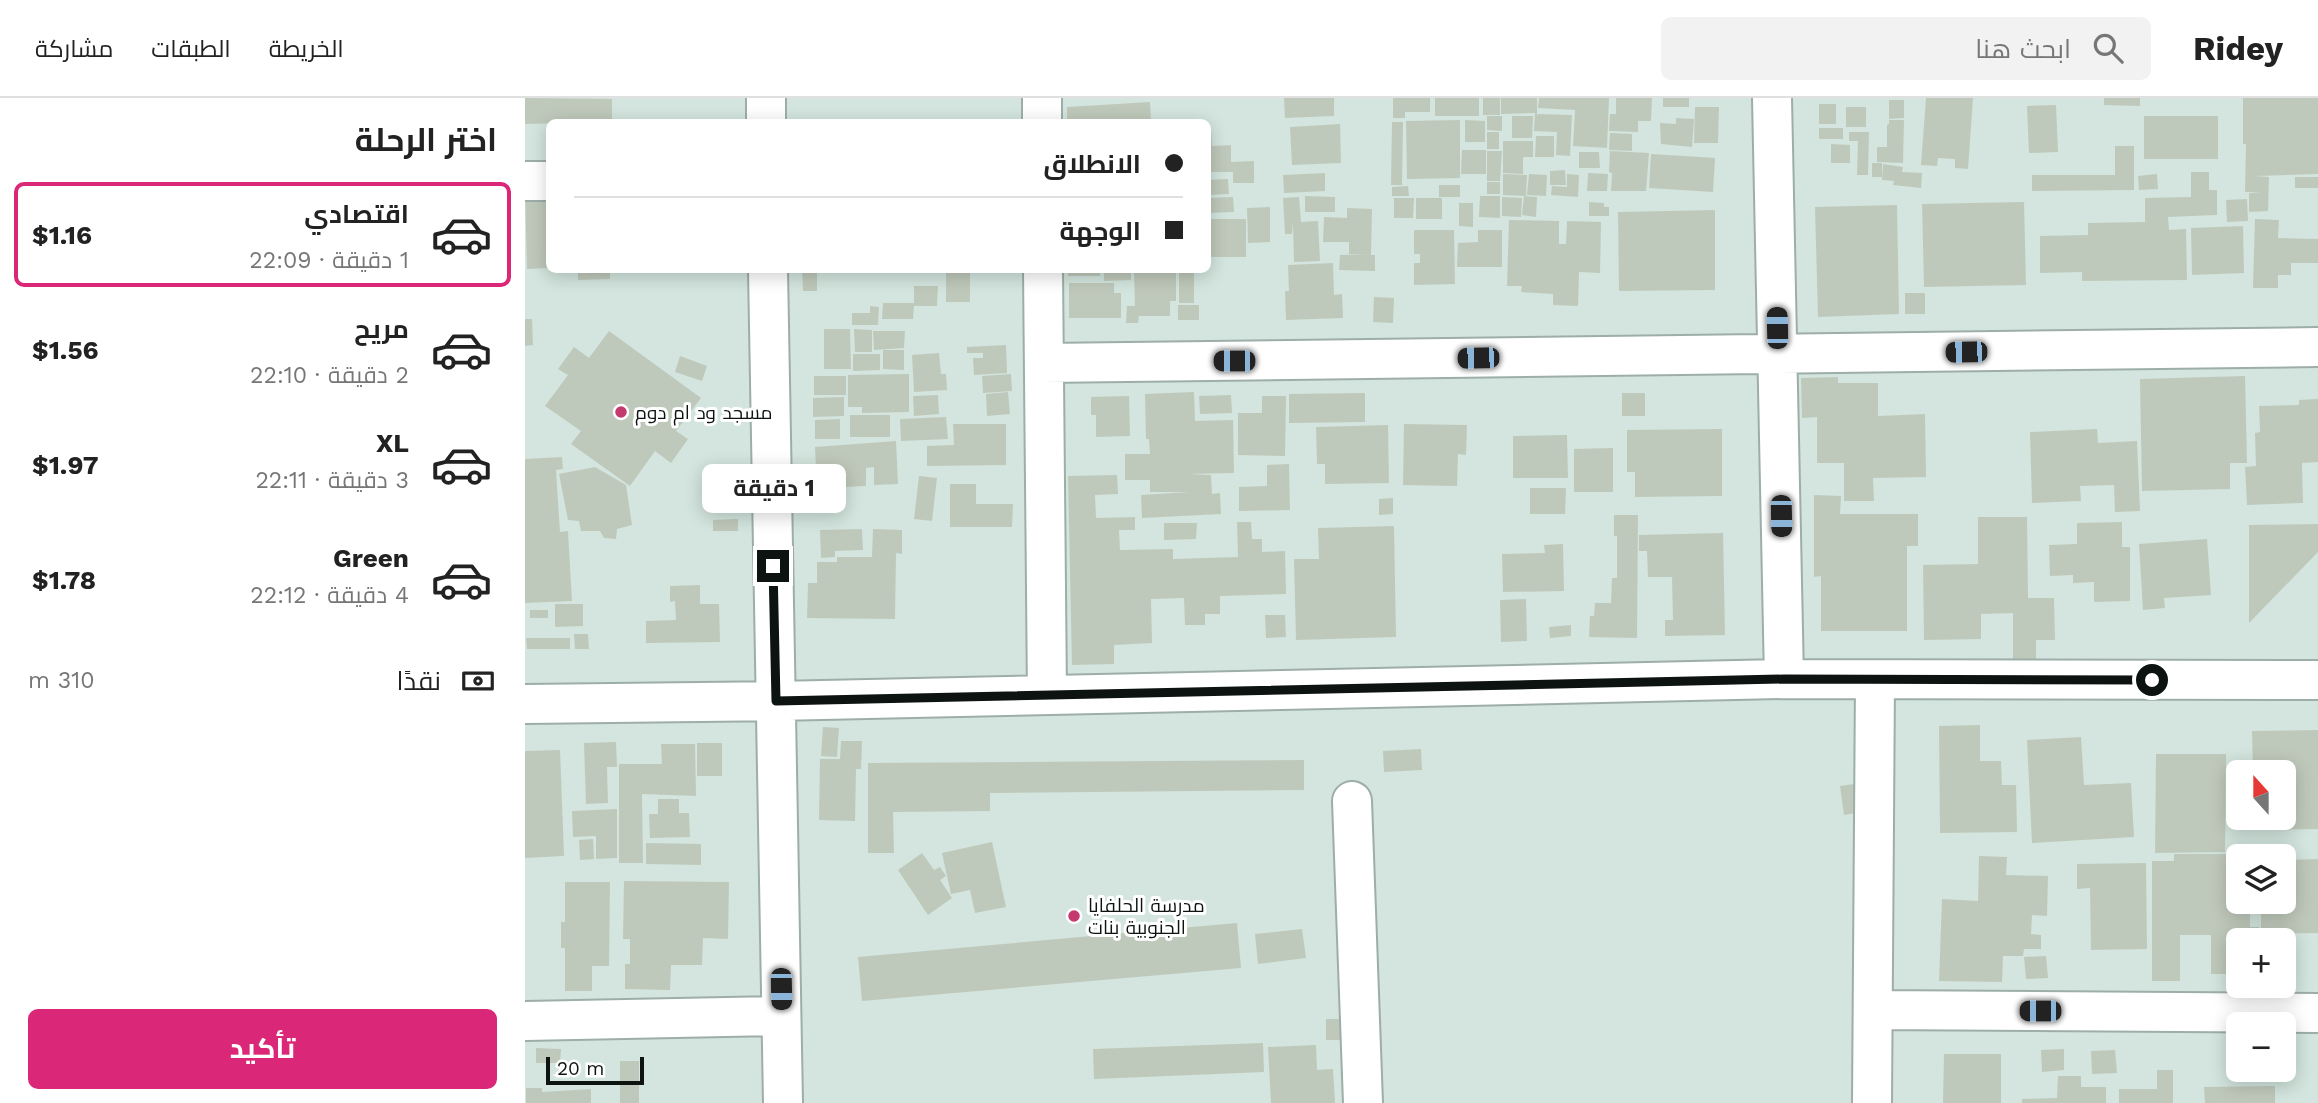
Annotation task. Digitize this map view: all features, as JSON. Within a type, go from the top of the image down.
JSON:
[{"type":"street","points":[[766,98],[766,119]]},
{"type":"street","points":[[1042,98],[1042,119]]},
{"type":"street","points":[[1772,98],[1784,679]]},
{"type":"street","points":[[525,181],[546,181]]},
{"type":"street","points":[[768,273],[783,1103]]},
{"type":"street","points":[[1043,273],[1047,695]]},
{"type":"street","points":[[1044,363],[2318,347]]},
{"type":"street","points":[[525,704],[1784,679],[2318,680]]},
{"type":"street","points":[[1872,1103],[1875,680]]},
{"type":"street","points":[[1352,801],[1363,1103]]},
{"type":"street","points":[[1873,1010],[2318,1013]]},
{"type":"street","points":[[525,1021],[781,1016]]},
{"type":"building","points":[[525,98],[612,99],[612,119],[546,119],[546,124],[525,124]]},
{"type":"building","points":[[1284,98],[1334,98],[1334,116],[1285,118]]},
{"type":"building","points":[[1393,98],[1430,98],[1430,112],[1405,112],[1405,118],[1393,118]]},
{"type":"building","points":[[1435,98],[1479,98],[1479,116],[1435,116]]},
{"type":"building","points":[[1483,98],[1500,98],[1500,115],[1483,115]]},
{"type":"building","points":[[1501,98],[1537,98],[1537,116],[1572,115],[1570,156],[1556,155],[1557,132],[1534,131],[1535,113],[1501,114]]},
{"type":"building","points":[[1539,98],[1609,98],[1607,148],[1573,146],[1575,110],[1538,108]]},
{"type":"building","points":[[1616,98],[1652,98],[1651,121],[1638,121],[1638,132],[1609,131],[1610,114],[1616,114]]},
{"type":"building","points":[[1663,98],[1689,98],[1689,107],[1663,107]]},
{"type":"building","points":[[1926,98],[1973,98],[1968,169],[1955,168],[1955,159],[1938,158],[1937,166],[1921,165]]},
{"type":"building","points":[[2104,98],[2140,98],[2140,106],[2104,105]]},
{"type":"building","points":[[2243,98],[2318,98],[2318,174],[2254,176],[2269,177],[2268,211],[2249,212],[2249,193],[2261,192],[2245,192]]},
{"type":"building","points":[[1889,100],[1904,100],[1904,118],[1889,119]]},
{"type":"building","points":[[1150,102],[1151,119],[1067,119],[1067,107]]},
{"type":"building","points":[[1819,104],[1836,104],[1836,124],[1819,124]]},
{"type":"building","points":[[2056,105],[2058,152],[2029,153],[2027,106]]},
{"type":"building","points":[[1695,107],[1719,107],[1718,143],[1694,143]]},
{"type":"building","points":[[1846,107],[1866,107],[1866,127],[1846,127]]},
{"type":"building","points":[[1487,116],[1502,116],[1502,131],[1487,130]]},
{"type":"building","points":[[1512,116],[1533,116],[1532,138],[1512,138]]},
{"type":"building","points":[[2144,116],[2218,116],[2218,159],[2144,159]]},
{"type":"building","points":[[1676,118],[1694,119],[1692,147],[1661,144],[1660,123],[1676,124]]},
{"type":"building","points":[[1460,120],[1460,178],[1407,179],[1406,121]]},
{"type":"building","points":[[1465,120],[1485,121],[1485,142],[1465,142]]},
{"type":"building","points":[[1889,120],[1904,120],[1903,163],[1877,162],[1877,147],[1887,147]]},
{"type":"building","points":[[1392,122],[1403,122],[1402,185],[1391,185]]},
{"type":"building","points":[[1340,124],[1341,163],[1292,165],[1290,127]]},
{"type":"building","points":[[1211,128],[1212,146],[1231,145],[1231,162],[1254,161],[1254,183],[1233,183],[1233,172],[1211,172]]},
{"type":"building","points":[[1819,128],[1843,128],[1843,139],[1819,139]]},
{"type":"building","points":[[1487,132],[1499,132],[1499,149],[1487,149]]},
{"type":"building","points":[[1849,132],[1869,132],[1868,175],[1857,175],[1858,141],[1849,141]]},
{"type":"building","points":[[1610,133],[1632,134],[1632,151],[1609,150]]},
{"type":"building","points":[[1536,136],[1554,136],[1554,157],[1535,157]]},
{"type":"building","points":[[1503,141],[1533,141],[1533,157],[1523,157],[1523,174],[1503,173]]},
{"type":"building","points":[[1831,144],[1850,145],[1850,163],[1831,163]]},
{"type":"building","points":[[2115,146],[2134,146],[2134,190],[2032,191],[2032,175],[2115,175]]},
{"type":"building","points":[[1462,150],[1486,150],[1486,174],[1461,174]]},
{"type":"building","points":[[1487,151],[1502,151],[1500,181],[1487,181]]},
{"type":"building","points":[[1610,151],[1649,153],[1646,191],[1611,191]]},
{"type":"building","points":[[1579,152],[1599,152],[1600,168],[1579,168]]},
{"type":"building","points":[[1651,154],[1715,158],[1713,192],[1649,188]]},
{"type":"building","points":[[1872,163],[1882,163],[1882,177],[1872,177]]},
{"type":"building","points":[[1883,164],[1903,167],[1902,172],[1922,173],[1921,188],[1893,185],[1894,181],[1882,180]]},
{"type":"building","points":[[1565,170],[1566,185],[1550,185],[1550,171]]},
{"type":"building","points":[[2191,172],[2209,172],[2209,190],[2217,190],[2217,215],[2168,217],[2169,230],[2186,229],[2187,280],[2082,281],[2082,272],[2040,273],[2040,236],[2088,235],[2088,223],[2145,222],[2145,198],[2191,197]]},
{"type":"building","points":[[1325,173],[1325,191],[1284,193],[1283,175]]},
{"type":"building","points":[[1588,173],[1608,174],[1607,191],[1587,191]]},
{"type":"building","points":[[1503,174],[1527,175],[1526,196],[1503,195]]},
{"type":"building","points":[[1529,174],[1547,175],[1546,196],[1527,195]]},
{"type":"building","points":[[1567,174],[1579,175],[1578,197],[1551,195],[1552,186],[1567,187]]},
{"type":"building","points":[[2157,174],[2158,189],[2139,190],[2138,176]]},
{"type":"building","points":[[2295,177],[2318,177],[2318,188],[2295,188]]},
{"type":"building","points":[[1228,179],[1229,194],[1211,195],[1211,180]]},
{"type":"building","points":[[1487,182],[1500,182],[1500,194],[1487,194]]},
{"type":"building","points":[[1439,185],[1460,185],[1460,197],[1439,197]]},
{"type":"building","points":[[1408,186],[1409,196],[1392,196],[1392,187]]},
{"type":"building","points":[[525,192],[546,192],[546,268],[527,269]]},
{"type":"building","points":[[1305,196],[1335,197],[1335,212],[1305,212]]},
{"type":"building","points":[[1480,196],[1500,196],[1500,218],[1479,217]]},
{"type":"building","points":[[1524,196],[1537,197],[1536,217],[1522,215]]},
{"type":"building","points":[[1233,197],[1234,212],[1211,213],[1211,198]]},
{"type":"building","points":[[1299,197],[1301,222],[1318,221],[1320,261],[1294,262],[1293,222],[1292,234],[1285,234],[1283,198]]},
{"type":"building","points":[[1502,197],[1522,198],[1521,217],[1502,216]]},
{"type":"building","points":[[1394,198],[1414,198],[1413,218],[1394,218]]},
{"type":"building","points":[[1416,198],[1442,198],[1442,219],[1416,219]]},
{"type":"building","points":[[2247,199],[2248,221],[2227,222],[2226,200]]},
{"type":"building","points":[[1589,202],[1604,203],[1604,207],[1609,207],[1609,216],[1589,216]]},
{"type":"building","points":[[2024,202],[2026,285],[1924,287],[1922,204]]},
{"type":"building","points":[[1459,203],[1473,203],[1473,227],[1459,226]]},
{"type":"building","points":[[1897,205],[1899,314],[1818,317],[1815,207]]},
{"type":"building","points":[[1270,207],[1270,242],[1248,243],[1247,208]]},
{"type":"building","points":[[1347,208],[1372,209],[1371,255],[1375,255],[1375,271],[1339,270],[1340,255],[1368,254],[1349,254],[1349,242],[1323,242],[1324,217],[1347,218]]},
{"type":"building","points":[[1715,210],[1715,290],[1619,291],[1618,212]]},
{"type":"building","points":[[1211,219],[1246,219],[1246,257],[1211,257]]},
{"type":"building","points":[[2255,219],[2279,220],[2278,238],[2318,239],[2318,263],[2291,263],[2291,275],[2278,275],[2278,288],[2253,288]]},
{"type":"building","points":[[1509,220],[1559,221],[1559,244],[1566,244],[1567,221],[1601,222],[1600,273],[1579,272],[1578,306],[1553,305],[1553,294],[1521,292],[1522,286],[1507,286]]},
{"type":"building","points":[[2243,226],[2244,273],[2192,275],[2191,228]]},
{"type":"building","points":[[1414,230],[1454,230],[1455,284],[1414,285],[1414,263],[1420,263],[1420,254],[1414,254]]},
{"type":"building","points":[[1478,230],[1502,230],[1502,267],[1457,267],[1458,243],[1478,242]]},
{"type":"building","points":[[1333,263],[1334,295],[1342,294],[1343,318],[1286,320],[1288,265]]},
{"type":"building","points":[[578,273],[610,273],[610,279],[578,280]]},
{"type":"building","points":[[802,273],[817,273],[817,291],[803,291]]},
{"type":"building","points":[[946,273],[970,273],[970,302],[946,302]]},
{"type":"building","points":[[1068,273],[1100,273],[1100,276],[1068,276]]},
{"type":"building","points":[[1104,273],[1131,273],[1131,280],[1104,281]]},
{"type":"building","points":[[1134,273],[1176,273],[1176,301],[1170,301],[1170,316],[1139,316],[1138,323],[1126,323],[1127,306],[1135,306]]},
{"type":"building","points":[[1179,273],[1194,273],[1194,303],[1179,303]]},
{"type":"building","points":[[1069,283],[1114,283],[1114,293],[1121,293],[1121,318],[1069,318]]},
{"type":"building","points":[[914,286],[938,286],[937,306],[914,306],[913,319],[882,319],[883,303],[914,303]]},
{"type":"building","points":[[1905,293],[1925,293],[1925,314],[1905,314]]},
{"type":"building","points":[[1374,297],[1394,298],[1393,323],[1373,322]]},
{"type":"building","points":[[1178,305],[1199,305],[1199,320],[1178,320]]},
{"type":"building","points":[[870,306],[879,307],[878,325],[852,325],[852,313],[870,313]]},
{"type":"building","points":[[525,319],[532,319],[533,345],[525,346]]},
{"type":"building","points":[[824,329],[850,329],[851,369],[824,369]]},
{"type":"building","points":[[854,329],[872,330],[872,352],[855,352]]},
{"type":"building","points":[[609,331],[701,398],[676,431],[688,439],[671,463],[655,451],[630,486],[571,444],[581,431],[545,406],[568,375],[558,369],[574,347],[589,358]]},
{"type":"building","points":[[873,331],[905,331],[904,348],[874,350]]},
{"type":"building","points":[[1006,345],[1007,373],[974,375],[973,358],[983,358],[983,353],[967,353],[967,347]]},
{"type":"building","points":[[883,350],[904,350],[904,370],[883,369]]},
{"type":"building","points":[[939,353],[941,374],[946,374],[947,390],[914,392],[912,355]]},
{"type":"building","points":[[853,354],[880,354],[880,370],[853,371]]},
{"type":"building","points":[[680,356],[707,366],[702,381],[675,372]]},
{"type":"building","points":[[909,374],[909,412],[862,413],[862,407],[848,407],[848,375]]},
{"type":"building","points":[[1011,374],[1012,391],[983,393],[982,376]]},
{"type":"building","points":[[814,376],[846,376],[846,395],[814,395]]},
{"type":"building","points":[[2245,376],[2247,463],[2230,463],[2230,489],[2142,491],[2140,379]]},
{"type":"building","points":[[1838,377],[1838,383],[1878,383],[1878,416],[1925,414],[1926,477],[1873,478],[1874,501],[1844,501],[1844,463],[1817,463],[1817,417],[1802,418],[1801,378]]},
{"type":"building","points":[[1008,392],[1010,414],[987,416],[986,394]]},
{"type":"building","points":[[1194,392],[1195,421],[1233,420],[1234,473],[1188,474],[1211,475],[1212,494],[1220,493],[1221,514],[1142,518],[1141,495],[1190,492],[1150,492],[1150,480],[1125,480],[1125,454],[1150,454],[1149,439],[1146,439],[1145,394]]},
{"type":"building","points":[[1365,393],[1365,422],[1289,423],[1289,394]]},
{"type":"building","points":[[1622,393],[1645,393],[1645,416],[1622,416]]},
{"type":"building","points":[[938,395],[939,414],[914,416],[913,396]]},
{"type":"building","points":[[1231,395],[1232,413],[1200,414],[1199,396]]},
{"type":"building","points":[[1129,396],[1130,436],[1096,437],[1096,415],[1091,415],[1091,397]]},
{"type":"building","points":[[1262,396],[1286,396],[1285,456],[1238,455],[1238,413],[1262,413]]},
{"type":"building","points":[[844,397],[844,416],[813,417],[813,398]]},
{"type":"building","points":[[2318,399],[2318,462],[2302,463],[2303,503],[2247,505],[2245,467],[2256,466],[2255,433],[2260,432],[2259,406],[2299,405],[2299,400]]},
{"type":"building","points":[[850,415],[890,415],[890,437],[850,437]]},
{"type":"building","points":[[946,417],[948,439],[901,441],[900,419]]},
{"type":"building","points":[[840,419],[840,439],[815,439],[815,420]]},
{"type":"building","points":[[953,424],[1006,424],[1006,465],[927,466],[927,446],[954,445]]},
{"type":"building","points":[[1404,424],[1467,425],[1466,455],[1458,454],[1457,486],[1403,485]]},
{"type":"building","points":[[1388,425],[1389,483],[1325,484],[1325,464],[1317,464],[1316,427]]},
{"type":"building","points":[[1722,429],[1722,496],[1635,497],[1635,472],[1627,472],[1627,430]]},
{"type":"building","points":[[2097,429],[2098,443],[2137,441],[2140,511],[2115,512],[2114,485],[2080,486],[2081,501],[2032,503],[2030,432]]},
{"type":"building","points":[[1567,435],[1568,478],[1513,478],[1513,436]]},
{"type":"building","points":[[896,441],[898,484],[874,485],[874,467],[866,468],[866,486],[817,488],[815,447]]},
{"type":"building","points":[[1613,448],[1613,492],[1574,492],[1574,449]]},
{"type":"building","points":[[562,457],[563,469],[556,470],[560,532],[568,531],[572,601],[525,603],[525,459]]},
{"type":"building","points":[[1289,464],[1290,510],[1239,511],[1239,487],[1267,486],[1267,465]]},
{"type":"building","points":[[595,467],[626,485],[632,525],[617,529],[616,539],[604,538],[600,531],[581,531],[579,521],[568,520],[559,474]]},
{"type":"building","points":[[1117,475],[1118,494],[1095,495],[1096,518],[1135,517],[1135,530],[1119,530],[1120,550],[1173,549],[1173,559],[1238,557],[1237,522],[1251,522],[1252,539],[1262,539],[1262,552],[1285,551],[1286,594],[1220,596],[1220,614],[1205,614],[1205,625],[1185,625],[1184,598],[1151,599],[1152,643],[1114,645],[1114,664],[1072,665],[1068,476]]},
{"type":"building","points":[[919,476],[937,478],[932,521],[914,519]]},
{"type":"building","points":[[950,484],[976,484],[976,504],[1013,504],[1012,527],[950,527]]},
{"type":"building","points":[[1530,488],[1566,488],[1565,514],[1530,514]]},
{"type":"building","points":[[1814,495],[1841,496],[1840,514],[1918,514],[1918,546],[1907,546],[1907,631],[1821,631],[1821,576],[1814,577]]},
{"type":"building","points":[[1393,498],[1393,514],[1379,515],[1379,499]]},
{"type":"building","points":[[1614,515],[1638,515],[1637,638],[1589,637],[1590,616],[1594,616],[1595,603],[1611,603],[1612,578],[1617,578]]},
{"type":"building","points":[[1978,517],[2027,517],[2028,598],[2054,598],[2055,640],[2036,640],[2036,661],[2013,661],[2013,613],[1981,614],[1981,639],[1924,640],[1923,565],[1978,564]]},
{"type":"building","points":[[738,519],[738,531],[713,531],[713,520]]},
{"type":"building","points":[[2122,522],[2122,547],[2130,547],[2130,601],[2094,602],[2094,582],[2073,583],[2073,575],[2050,576],[2049,545],[2077,544],[2077,523]]},
{"type":"building","points":[[1164,523],[1197,523],[1196,539],[1164,540]]},
{"type":"building","points":[[2318,524],[2318,552],[2249,623],[2249,525]]},
{"type":"building","points":[[1394,526],[1396,637],[1296,640],[1294,559],[1319,559],[1318,528]]},
{"type":"building","points":[[862,529],[863,550],[835,551],[835,557],[821,558],[820,530]]},
{"type":"building","points":[[873,529],[902,530],[902,554],[896,553],[895,619],[807,618],[808,583],[817,583],[817,562],[837,562],[837,557],[872,557]]},
{"type":"building","points":[[1723,533],[1725,635],[1665,636],[1665,620],[1673,620],[1672,577],[1648,577],[1647,551],[1639,551],[1639,535]]},
{"type":"building","points":[[2207,539],[2211,595],[2164,598],[2165,608],[2143,610],[2139,544]]},
{"type":"building","points":[[1563,544],[1564,591],[1503,592],[1502,554],[1545,553],[1544,545]]},
{"type":"building","points":[[700,585],[700,604],[719,604],[720,642],[646,643],[646,621],[676,620],[675,601],[670,602],[670,586]]},
{"type":"building","points":[[1526,599],[1527,641],[1501,642],[1500,600]]},
{"type":"building","points":[[555,604],[583,604],[583,626],[555,627]]},
{"type":"building","points":[[530,610],[548,610],[548,618],[530,618]]},
{"type":"building","points":[[1265,615],[1285,615],[1286,637],[1266,638]]},
{"type":"building","points":[[1571,625],[1571,636],[1550,638],[1549,627]]},
{"type":"building","points":[[574,634],[588,634],[589,649],[575,649]]},
{"type":"building","points":[[526,638],[570,638],[570,649],[527,649]]},
{"type":"building","points":[[1980,725],[1980,761],[2001,761],[2002,785],[2016,785],[2017,832],[1940,833],[1939,726]]},
{"type":"building","points":[[823,727],[839,728],[837,757],[821,756]]},
{"type":"building","points":[[2318,730],[2318,829],[2296,829],[2296,760],[2253,760],[2252,731]]},
{"type":"building","points":[[2081,737],[2084,785],[2131,783],[2134,837],[2032,843],[2027,740]]},
{"type":"building","points":[[841,741],[862,741],[861,769],[856,769],[855,821],[819,820],[820,759],[840,759]]},
{"type":"building","points":[[616,742],[617,767],[607,767],[608,803],[586,804],[584,743]]},
{"type":"building","points":[[697,743],[722,743],[722,776],[697,776]]},
{"type":"building","points":[[661,744],[695,744],[696,796],[642,794],[643,863],[619,863],[619,764],[662,764]]},
{"type":"building","points":[[1421,749],[1422,770],[1384,772],[1383,751]]},
{"type":"building","points":[[560,750],[564,856],[525,858],[525,751]]},
{"type":"building","points":[[2156,754],[2226,754],[2225,852],[2155,853]]},
{"type":"building","points":[[1304,760],[1304,790],[990,793],[990,811],[893,812],[894,853],[868,853],[868,763]]},
{"type":"building","points":[[1868,782],[1872,810],[1844,815],[1840,786]]},
{"type":"building","points":[[658,799],[679,799],[679,813],[689,813],[690,837],[650,838],[649,814],[658,814]]},
{"type":"building","points":[[617,809],[617,858],[596,859],[596,836],[573,837],[572,811]]},
{"type":"building","points":[[593,839],[594,859],[580,860],[579,840]]},
{"type":"building","points":[[992,842],[1006,907],[975,913],[970,890],[951,894],[942,853]]},
{"type":"building","points":[[646,843],[701,844],[701,865],[646,864]]},
{"type":"building","points":[[922,853],[934,870],[940,867],[946,876],[940,880],[952,898],[928,915],[898,870]]},
{"type":"building","points":[[2174,854],[2226,854],[2226,914],[2250,914],[2250,927],[2259,928],[2226,928],[2226,974],[2211,974],[2211,935],[2180,935],[2180,981],[2152,981],[2152,861],[2174,861]]},
{"type":"building","points":[[1979,856],[2007,857],[2006,875],[2048,876],[2047,916],[2032,915],[2031,934],[2041,935],[2041,949],[2024,949],[2023,956],[2003,956],[2002,982],[1939,981],[1942,899],[1978,901]]},
{"type":"building","points":[[2318,859],[2318,933],[2296,933],[2296,928],[2261,928],[2261,914],[2296,914],[2296,860]]},
{"type":"building","points":[[2146,863],[2147,949],[2091,950],[2090,888],[2077,889],[2077,864]]},
{"type":"building","points":[[624,881],[729,882],[728,939],[703,938],[702,965],[671,965],[670,990],[625,989],[625,964],[630,964],[630,939],[623,939]]},
{"type":"building","points":[[565,882],[610,882],[609,966],[592,966],[592,991],[565,991],[565,948],[561,948],[561,922],[565,922]]},
{"type":"building","points":[[1237,923],[1241,968],[862,1001],[858,957]]},
{"type":"building","points":[[1302,929],[1306,958],[1258,964],[1255,934]]},
{"type":"building","points":[[2046,956],[2048,978],[2026,979],[2024,957]]},
{"type":"building","points":[[1326,1019],[1342,1019],[1342,1040],[1326,1040]]},
{"type":"building","points":[[1263,1043],[1264,1072],[1094,1079],[1093,1049]]},
{"type":"building","points":[[1316,1045],[1317,1070],[1333,1069],[1335,1103],[1271,1103],[1268,1047]]},
{"type":"building","points":[[536,1048],[561,1049],[560,1063],[536,1063]]},
{"type":"building","points":[[2064,1049],[2064,1070],[2042,1072],[2041,1050]]},
{"type":"building","points":[[2115,1050],[2117,1073],[2092,1074],[2091,1051]]},
{"type":"building","points":[[1944,1054],[2001,1054],[2001,1103],[1943,1103]]},
{"type":"building","points":[[620,1061],[639,1061],[639,1103],[620,1103]]},
{"type":"building","points":[[2157,1070],[2173,1070],[2173,1103],[2119,1103],[2119,1089],[2157,1089]]},
{"type":"building","points":[[2058,1076],[2081,1076],[2081,1087],[2106,1087],[2106,1103],[2022,1103],[2022,1099],[2057,1098]]},
{"type":"building","points":[[2275,1086],[2275,1103],[2205,1103],[2204,1087]]},
{"type":"building","points":[[526,1088],[542,1088],[542,1092],[591,1089],[591,1103],[526,1103]]},
{"type":"place","name":"مسجد ود ام دوم","points":[[621,412]]},
{"type":"place","name":"مدرسة الحلفايا الجنوبية بنات","points":[[1074,916]]},
{"type":"route","points":[[773,566],[776,701],[1784,679],[2152,680]]}]
